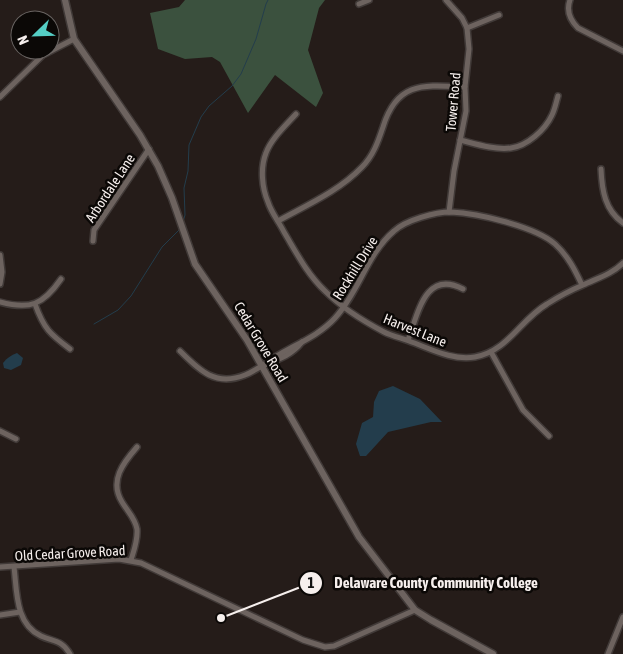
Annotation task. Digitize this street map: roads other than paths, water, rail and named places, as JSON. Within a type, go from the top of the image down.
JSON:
[{"type":"street","name":"Cedar Grove Road","points":[[65,0],[74,39],[149,149],[172,198],[195,264],[235,320],[359,537],[415,610],[493,654]]},
{"type":"street","points":[[359,4],[369,0]]},
{"type":"street","points":[[446,0],[462,18],[467,28],[500,15]]},
{"type":"street","points":[[570,0],[569,16],[578,28],[623,51]]},
{"type":"street","name":"Tower Road","points":[[449,212],[451,188],[466,111],[465,87],[469,48],[467,28]]},
{"type":"street","points":[[0,97],[43,56],[74,39]]},
{"type":"street","points":[[278,221],[336,188],[363,166],[378,142],[393,103],[403,93],[413,88],[427,85],[465,87]]},
{"type":"street","points":[[460,140],[495,148],[511,148],[524,144],[534,138],[552,116],[558,96]]},
{"type":"street","name":"Harvest Lane","points":[[296,114],[274,140],[266,154],[263,170],[264,187],[268,203],[315,281],[326,293],[385,332],[446,354],[474,358],[492,352],[503,345],[533,314],[546,305],[582,285],[600,278],[623,263]]},
{"type":"street","name":"Arbordale Lane","points":[[93,241],[94,230],[149,149]]},
{"type":"street","points":[[601,169],[602,192],[610,211],[623,224]]},
{"type":"street","name":"Rockhill Drive","points":[[180,351],[201,371],[220,378],[244,376],[262,366],[276,362],[296,350],[303,341],[334,319],[385,240],[396,229],[410,221],[449,212],[488,217],[524,228],[542,236],[554,243],[569,259],[582,285]]},
{"type":"street","points":[[0,255],[2,272],[0,284]]},
{"type":"street","points":[[0,302],[19,306],[35,304],[48,295],[61,279]]},
{"type":"street","points":[[408,340],[427,293],[434,286],[445,283],[453,284],[463,289]]},
{"type":"street","points":[[35,304],[43,325],[70,349]]},
{"type":"street","points":[[492,352],[523,410],[549,436]]},
{"type":"street","points":[[0,431],[16,439]]},
{"type":"street","points":[[131,560],[137,529],[134,518],[119,496],[117,478],[123,463],[137,447]]},
{"type":"street","name":"Old Cedar Grove Road","points":[[0,567],[119,559],[131,560],[303,640],[325,647],[341,643],[415,610]]},
{"type":"street","points":[[14,567],[20,612],[25,623],[40,636],[62,644],[70,654]]},
{"type":"street","points":[[0,615],[20,612]]},
{"type":"street","points":[[608,654],[623,617]]},
{"type":"water","points":[[17,353],[23,358],[21,365],[11,370],[4,368],[3,363]]},
{"type":"water","points":[[393,386],[420,399],[442,422],[431,422],[388,432],[366,456],[360,456],[356,444],[362,423],[373,417],[374,402],[379,391]]},
{"type":"waterway","points":[[183,222],[185,215],[184,188],[188,171],[189,145],[201,117],[209,106],[232,86],[241,74],[256,39],[268,0]]},
{"type":"waterway","points":[[94,324],[118,310],[131,296],[162,247],[179,230]]},
{"type":"place","name":"Delaware County Community College","points":[[221,618]]}]
